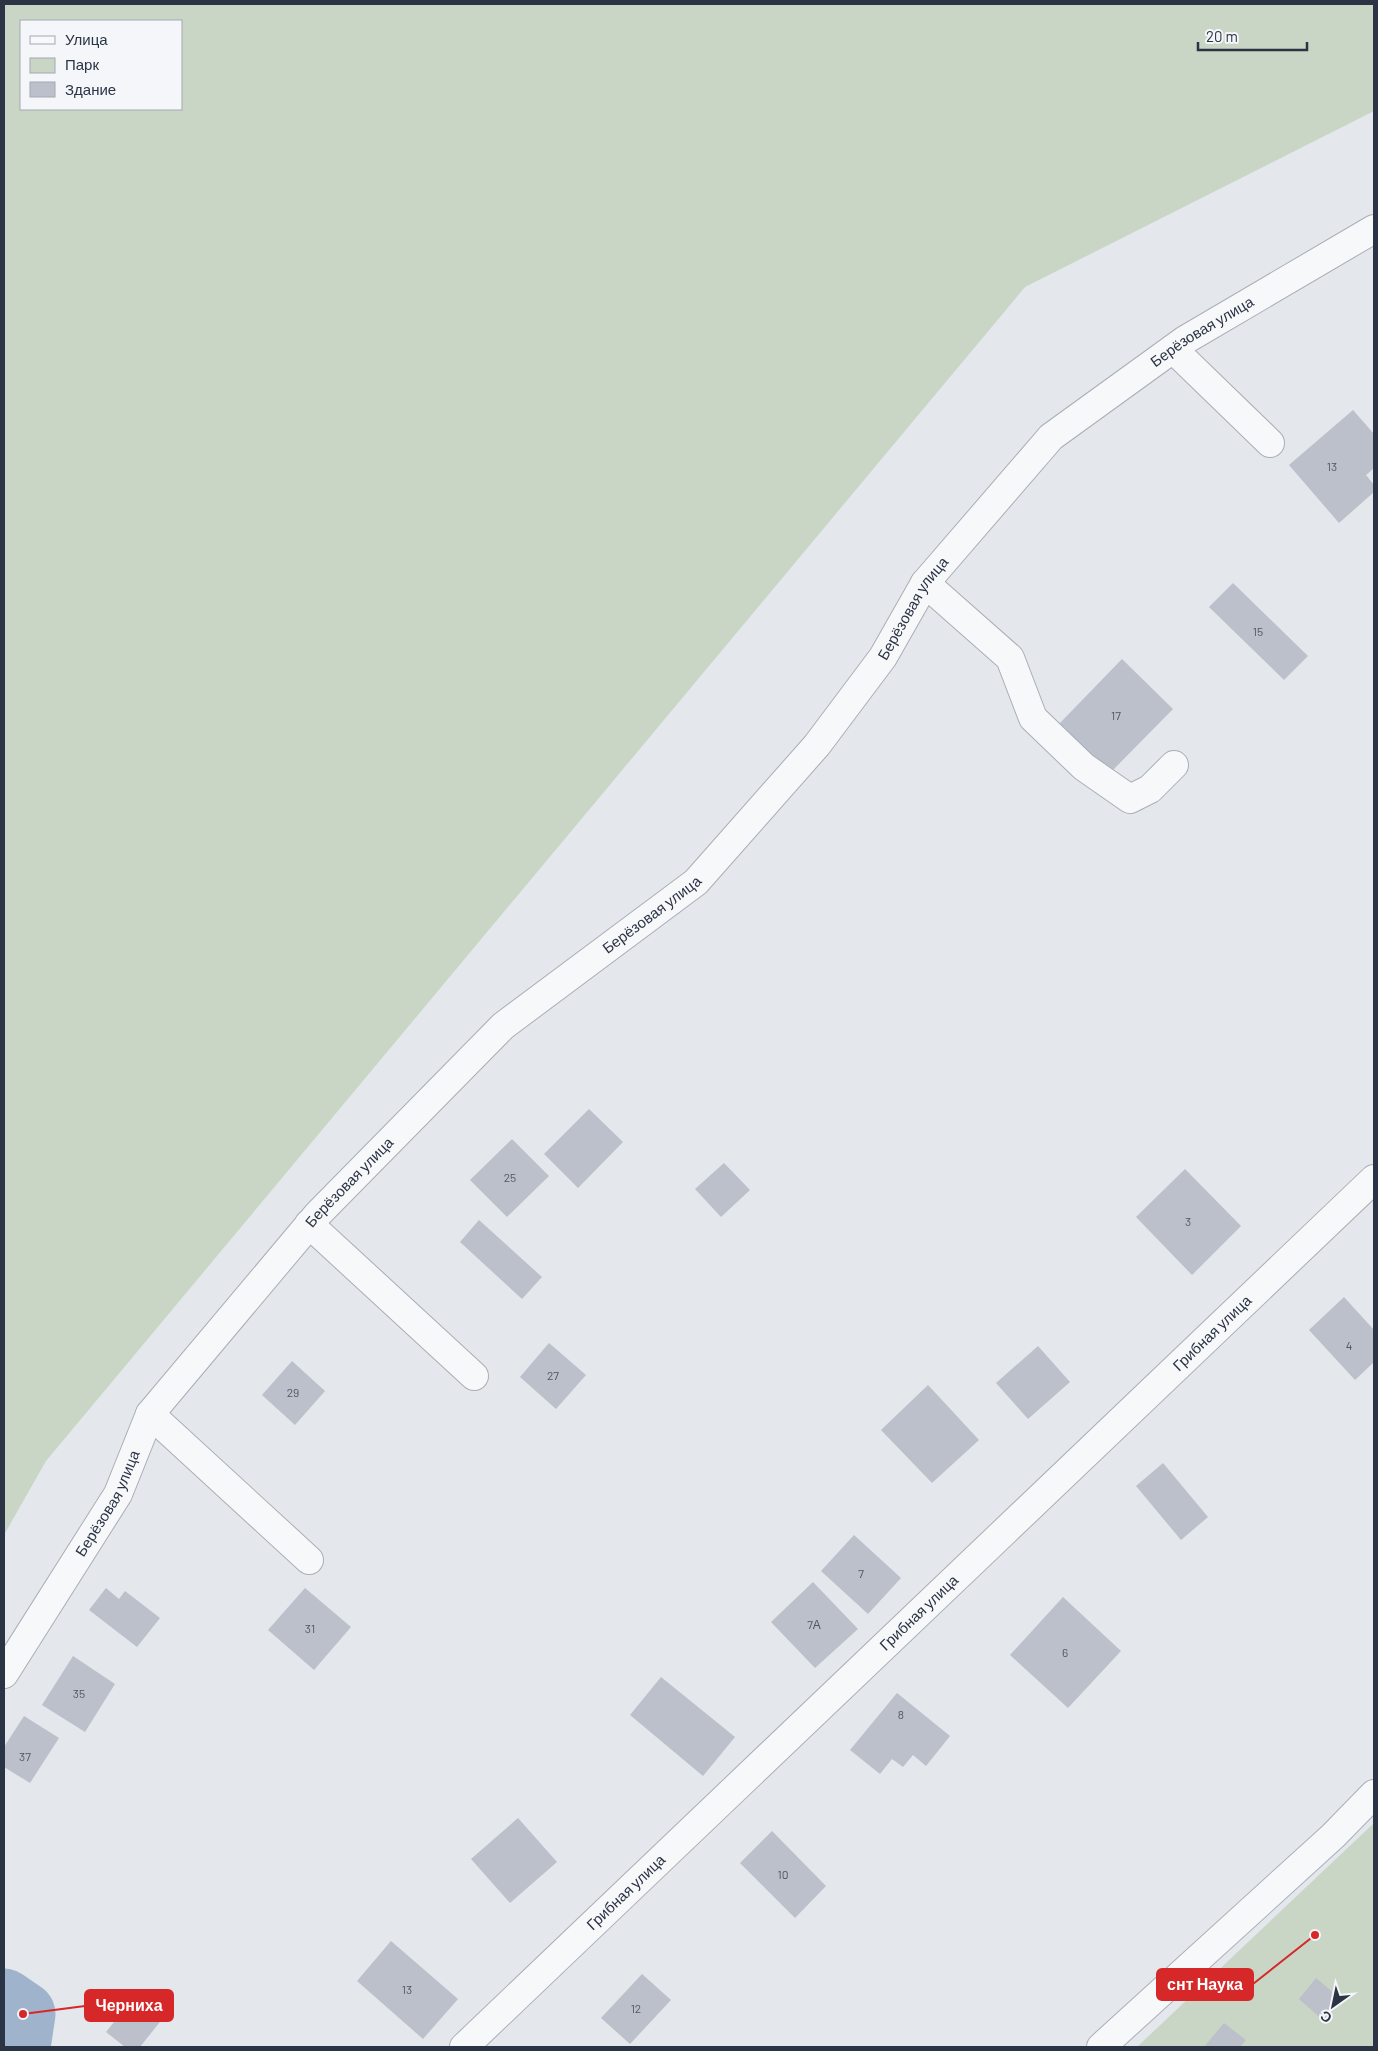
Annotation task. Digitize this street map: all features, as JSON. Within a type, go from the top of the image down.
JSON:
[{"type":"street","name":"Берёзовая улица","points":[[4,1674],[118,1494],[150,1414],[309,1224],[503,1026],[696,882],[817,744],[883,657],[925,583],[1051,437],[1173,349],[1374,229]]},
{"type":"street","points":[[1173,349],[1270,443]]},
{"type":"street","points":[[925,583],[1010,658],[1033,718],[1084,767],[1130,799],[1150,789],[1174,765]]},
{"type":"street","name":"Грибная улица","points":[[464,2047],[1374,1179]]},
{"type":"street","points":[[309,1224],[474,1376]]},
{"type":"street","points":[[150,1414],[308,1560]]},
{"type":"street","points":[[1101,2047],[1333,1836],[1374,1794]]},
{"type":"green space","points":[[4,4],[1374,4],[1374,111],[1025,287],[46,1461],[4,1535]]},
{"type":"green space","points":[[1374,1823],[1374,2047],[1137,2047]]},
{"type":"building","points":[[1353,410],[1374,434],[1374,468],[1366,475],[1374,485],[1374,492],[1339,523],[1289,465]]},
{"type":"building","points":[[1233,583],[1308,656],[1284,680],[1209,607]]},
{"type":"building","points":[[1122,659],[1173,709],[1110,773],[1059,724]]},
{"type":"building","points":[[589,1109],[623,1142],[578,1188],[544,1154]]},
{"type":"building","points":[[512,1139],[549,1176],[507,1217],[470,1180]]},
{"type":"building","points":[[724,1163],[750,1190],[721,1217],[695,1189]]},
{"type":"building","points":[[1185,1169],[1241,1226],[1192,1275],[1136,1217]]},
{"type":"building","points":[[479,1220],[542,1277],[522,1299],[460,1242]]},
{"type":"building","points":[[1344,1297],[1374,1330],[1374,1362],[1355,1380],[1309,1330]]},
{"type":"building","points":[[549,1343],[586,1375],[556,1409],[520,1377]]},
{"type":"building","points":[[1038,1346],[1070,1382],[1028,1419],[996,1383]]},
{"type":"building","points":[[292,1361],[325,1391],[295,1425],[262,1395]]},
{"type":"building","points":[[928,1385],[979,1440],[932,1483],[881,1430]]},
{"type":"building","points":[[1163,1463],[1208,1517],[1181,1540],[1136,1486]]},
{"type":"building","points":[[854,1535],[901,1578],[868,1614],[821,1571]]},
{"type":"building","points":[[813,1582],[858,1629],[815,1668],[771,1622]]},
{"type":"building","points":[[106,1588],[119,1599],[125,1591],[160,1618],[137,1647],[89,1610]]},
{"type":"building","points":[[305,1588],[351,1627],[314,1670],[268,1630]]},
{"type":"building","points":[[1063,1597],[1121,1651],[1068,1708],[1010,1655]]},
{"type":"building","points":[[73,1656],[115,1684],[85,1732],[42,1705]]},
{"type":"building","points":[[661,1677],[735,1737],[703,1776],[630,1715]]},
{"type":"building","points":[[897,1693],[950,1736],[926,1766],[913,1755],[903,1767],[892,1759],[880,1774],[850,1750]]},
{"type":"building","points":[[24,1716],[59,1738],[30,1783],[4,1767],[4,1747]]},
{"type":"building","points":[[518,1818],[557,1862],[510,1903],[471,1859]]},
{"type":"building","points":[[772,1831],[826,1886],[795,1918],[740,1863]]},
{"type":"building","points":[[391,1941],[458,1999],[423,2039],[357,1981]]},
{"type":"building","points":[[642,1974],[671,2000],[630,2044],[601,2018]]},
{"type":"building","points":[[1316,1978],[1342,2000],[1324,2021],[1299,1999]]},
{"type":"building","points":[[135,1996],[163,2018],[140,2047],[125,2047],[106,2032]]},
{"type":"building","points":[[1224,2023],[1246,2040],[1240,2047],[1204,2047]]},
{"type":"waterway","points":[[4,2001],[23,2014],[18,2047]]},
{"type":"place","name":"снт Наука","points":[[1315,1935]]},
{"type":"place","name":"Черниха","points":[[23,2014]]}]
